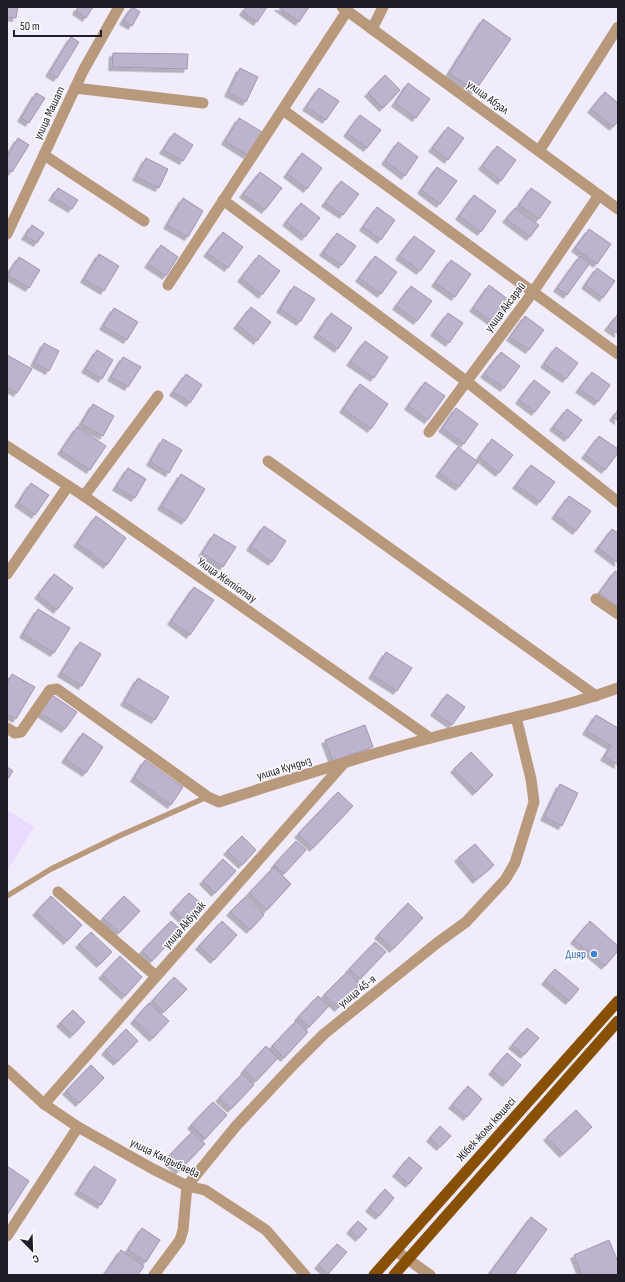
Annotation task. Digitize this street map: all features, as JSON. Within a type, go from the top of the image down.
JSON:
[{"type":"main road","name":"Жібек жолы көшесі","points":[[374,1275],[618,1001]]},
{"type":"main road","points":[[394,1275],[618,1021]]},
{"type":"street","name":"улица Машат","points":[[7,234],[75,88],[119,7]]},
{"type":"street","points":[[372,29],[383,7]]},
{"type":"street","points":[[168,285],[283,110],[345,9]]},
{"type":"street","name":"улица Абзал","points":[[345,9],[618,208]]},
{"type":"street","points":[[539,151],[618,27]]},
{"type":"street","points":[[75,88],[203,103]]},
{"type":"street","points":[[283,110],[618,354]]},
{"type":"street","points":[[44,155],[144,221]]},
{"type":"street","name":"улица Аксарай","points":[[429,432],[533,292],[599,195]]},
{"type":"street","points":[[223,200],[466,381],[618,502]]},
{"type":"street","points":[[84,496],[158,396]]},
{"type":"street","name":"Улица Жетіотау","points":[[7,446],[84,496],[430,738]]},
{"type":"street","points":[[268,461],[596,696]]},
{"type":"street","points":[[7,574],[68,486]]},
{"type":"street","points":[[596,599],[618,614]]},
{"type":"street","name":"улица Кундыз","points":[[7,728],[15,733],[21,732],[50,690],[57,689],[208,797],[219,802],[430,738],[596,696],[618,688]]},
{"type":"street","name":"улица 45-я","points":[[187,1186],[236,1126],[319,1039],[437,943],[466,922],[505,880],[516,862],[534,802],[531,779],[516,717]]},
{"type":"street","name":"улица Акбулак","points":[[44,1104],[343,764]]},
{"type":"street","points":[[58,892],[156,976]]},
{"type":"street","name":"улица Калдыбаева","points":[[7,1070],[44,1104],[78,1127],[187,1186],[205,1190],[266,1230],[305,1275]]},
{"type":"street","points":[[7,1236],[78,1127]]},
{"type":"street","points":[[154,1275],[180,1240],[183,1230],[187,1186]]},
{"type":"street","points":[[396,1251],[430,1275]]},
{"type":"lane","points":[[7,896],[51,869],[119,836],[208,797]]},
{"type":"shaded area","points":[[7,810],[34,827],[7,871]]},
{"type":"building","points":[[7,7],[18,7],[16,18],[7,17]]},
{"type":"building","points":[[78,7],[93,7],[86,18],[76,11]]},
{"type":"building","points":[[132,7],[140,12],[132,26],[123,21]]},
{"type":"building","points":[[246,7],[267,7],[257,22],[243,12]]},
{"type":"building","points":[[278,7],[309,7],[299,22]]},
{"type":"building","points":[[483,19],[511,39],[475,91],[449,73]]},
{"type":"building","points":[[71,37],[79,42],[57,78],[49,73]]},
{"type":"building","points":[[113,53],[188,54],[187,69],[112,67]]},
{"type":"building","points":[[240,68],[258,77],[246,102],[228,93]]},
{"type":"building","points":[[385,75],[400,90],[383,108],[368,93]]},
{"type":"building","points":[[408,83],[430,99],[416,118],[395,103]]},
{"type":"building","points":[[319,88],[339,101],[326,120],[306,107]]},
{"type":"building","points":[[605,92],[618,103],[618,121],[613,127],[591,109]]},
{"type":"building","points":[[36,93],[45,98],[29,123],[21,118]]},
{"type":"building","points":[[360,115],[381,130],[367,148],[347,133]]},
{"type":"building","points":[[239,118],[262,132],[247,155],[225,141]]},
{"type":"building","points":[[448,127],[464,138],[448,160],[432,148]]},
{"type":"building","points":[[174,133],[193,145],[183,161],[163,150]]},
{"type":"building","points":[[18,138],[29,145],[12,172],[7,169],[7,156]]},
{"type":"building","points":[[398,142],[418,157],[405,176],[385,161]]},
{"type":"building","points":[[497,146],[516,160],[501,181],[482,166]]},
{"type":"building","points":[[302,153],[322,168],[307,189],[287,174]]},
{"type":"building","points":[[146,158],[168,169],[159,188],[136,177]]},
{"type":"building","points":[[437,167],[457,181],[440,204],[421,190]]},
{"type":"building","points":[[260,172],[282,188],[265,210],[243,194]]},
{"type":"building","points":[[341,181],[359,194],[343,215],[325,203]]},
{"type":"building","points":[[58,188],[78,200],[72,209],[52,197]]},
{"type":"building","points":[[531,188],[551,202],[539,219],[519,205]]},
{"type":"building","points":[[474,195],[496,211],[481,232],[459,216]]},
{"type":"building","points":[[183,198],[203,211],[188,237],[167,225]]},
{"type":"building","points":[[301,203],[320,218],[305,237],[286,222]]},
{"type":"building","points":[[377,207],[395,220],[381,240],[363,227]]},
{"type":"building","points":[[515,208],[539,225],[530,237],[506,219]]},
{"type":"building","points":[[32,225],[44,233],[37,243],[25,236]]},
{"type":"building","points":[[589,229],[611,244],[597,264],[575,248]]},
{"type":"building","points":[[223,232],[243,247],[228,268],[207,253]]},
{"type":"building","points":[[337,233],[356,246],[342,265],[323,252]]},
{"type":"building","points":[[414,236],[435,251],[420,271],[399,256]]},
{"type":"building","points":[[161,245],[178,257],[166,276],[148,264]]},
{"type":"building","points":[[99,254],[119,266],[104,291],[84,279]]},
{"type":"building","points":[[259,255],[280,271],[262,295],[241,278]]},
{"type":"building","points":[[375,256],[397,272],[381,294],[359,278]]},
{"type":"building","points":[[580,256],[590,263],[567,295],[557,288]]},
{"type":"building","points":[[19,257],[40,270],[29,288],[7,275]]},
{"type":"building","points":[[451,260],[471,274],[455,297],[435,283]]},
{"type":"building","points":[[597,268],[615,281],[603,298],[585,285]]},
{"type":"building","points":[[489,285],[513,303],[497,325],[473,308]]},
{"type":"building","points":[[294,286],[315,299],[300,322],[280,309]]},
{"type":"building","points":[[411,286],[432,301],[417,321],[396,306]]},
{"type":"building","points":[[251,307],[271,322],[257,341],[237,325]]},
{"type":"building","points":[[114,308],[138,322],[127,340],[103,326]]},
{"type":"building","points":[[331,313],[352,328],[338,349],[317,334]]},
{"type":"building","points":[[448,313],[463,323],[449,343],[434,332]]},
{"type":"building","points":[[618,314],[618,334],[608,327]]},
{"type":"building","points":[[525,316],[544,330],[529,350],[510,337]]},
{"type":"building","points":[[365,341],[388,357],[374,378],[350,362]]},
{"type":"building","points":[[44,343],[59,351],[49,371],[34,363]]},
{"type":"building","points":[[556,347],[578,363],[566,379],[544,364]]},
{"type":"building","points":[[97,350],[113,360],[102,379],[85,369]]},
{"type":"building","points":[[501,352],[520,366],[504,388],[484,374]]},
{"type":"building","points":[[7,355],[32,369],[17,393],[7,387]]},
{"type":"building","points":[[123,357],[141,367],[128,387],[111,377]]},
{"type":"building","points":[[592,372],[610,385],[598,402],[579,389]]},
{"type":"building","points":[[186,374],[202,385],[190,403],[173,392]]},
{"type":"building","points":[[534,380],[550,392],[535,412],[519,400]]},
{"type":"building","points":[[425,382],[445,396],[428,420],[408,406]]},
{"type":"building","points":[[360,384],[388,404],[371,429],[343,409]]},
{"type":"building","points":[[93,404],[114,416],[103,436],[81,424]]},
{"type":"building","points":[[456,408],[478,424],[464,444],[442,428]]},
{"type":"building","points":[[567,409],[582,420],[568,438],[553,427]]},
{"type":"building","points":[[618,410],[618,421],[613,417]]},
{"type":"building","points":[[77,427],[106,446],[90,470],[61,451]]},
{"type":"building","points":[[599,436],[618,449],[618,453],[605,470],[585,455]]},
{"type":"building","points":[[163,439],[182,450],[169,473],[150,462]]},
{"type":"building","points":[[492,439],[513,455],[499,473],[479,457]]},
{"type":"building","points":[[458,447],[478,462],[459,487],[439,473]]},
{"type":"building","points":[[531,465],[555,482],[540,502],[516,485]]},
{"type":"building","points":[[128,468],[146,479],[135,498],[116,487]]},
{"type":"building","points":[[181,474],[205,489],[185,521],[161,506]]},
{"type":"building","points":[[31,483],[49,495],[35,515],[18,503]]},
{"type":"building","points":[[569,496],[591,511],[576,531],[555,515]]},
{"type":"building","points":[[96,516],[126,538],[107,565],[77,543]]},
{"type":"building","points":[[264,526],[286,541],[272,562],[250,547]]},
{"type":"building","points":[[612,529],[618,533],[618,563],[598,548]]},
{"type":"building","points":[[214,534],[236,547],[223,567],[202,553]]},
{"type":"building","points":[[615,571],[618,573],[618,607],[599,593]]},
{"type":"building","points":[[54,574],[73,588],[57,610],[38,595]]},
{"type":"building","points":[[194,587],[214,600],[190,635],[171,621]]},
{"type":"building","points":[[38,609],[70,628],[54,653],[23,634]]},
{"type":"building","points":[[80,642],[101,654],[82,686],[61,673]]},
{"type":"building","points":[[386,652],[412,668],[397,691],[372,675]]},
{"type":"building","points":[[12,674],[35,687],[16,719],[7,714],[7,683]]},
{"type":"building","points":[[138,678],[169,697],[155,720],[124,702]]},
{"type":"building","points":[[447,694],[465,707],[452,725],[434,712]]},
{"type":"building","points":[[52,695],[77,712],[65,729],[40,713]]},
{"type":"building","points":[[596,715],[618,728],[618,765],[604,757],[611,746],[586,731]]},
{"type":"building","points":[[365,725],[373,747],[333,761],[325,740]]},
{"type":"building","points":[[83,733],[103,747],[86,773],[65,759]]},
{"type":"building","points":[[471,752],[493,775],[476,792],[454,769]]},
{"type":"building","points":[[145,760],[183,787],[171,805],[134,778]]},
{"type":"building","points":[[7,767],[13,771],[7,780]]},
{"type":"building","points":[[560,784],[578,793],[562,826],[544,817]]},
{"type":"building","points":[[338,792],[353,806],[313,848],[298,834]]},
{"type":"building","points":[[242,836],[256,850],[242,865],[227,851]]},
{"type":"building","points":[[296,841],[306,850],[284,874],[274,865]]},
{"type":"building","points":[[475,844],[494,865],[476,880],[458,858]]},
{"type":"building","points":[[223,859],[236,871],[215,893],[203,881]]},
{"type":"building","points":[[274,867],[291,884],[267,910],[249,893]]},
{"type":"building","points":[[189,893],[203,905],[186,923],[173,910]]},
{"type":"building","points":[[51,896],[82,925],[67,941],[36,912]]},
{"type":"building","points":[[124,896],[140,911],[119,933],[103,918]]},
{"type":"building","points":[[245,897],[264,915],[250,930],[230,912]]},
{"type":"building","points":[[408,903],[423,918],[393,949],[378,935]]},
{"type":"building","points":[[171,921],[181,930],[152,961],[142,951]]},
{"type":"building","points":[[222,921],[237,935],[214,960],[199,946]]},
{"type":"building","points":[[590,921],[618,946],[618,951],[605,966],[574,940]]},
{"type":"building","points":[[91,932],[112,952],[100,964],[79,944]]},
{"type":"building","points":[[375,942],[386,952],[360,979],[349,969]]},
{"type":"building","points":[[120,956],[142,977],[125,996],[102,975]]},
{"type":"building","points":[[555,969],[579,989],[569,1001],[545,981]]},
{"type":"building","points":[[347,972],[360,984],[338,1008],[324,995]]},
{"type":"building","points":[[174,977],[187,989],[164,1012],[152,1001]]},
{"type":"building","points":[[318,996],[329,1006],[309,1027],[298,1017]]},
{"type":"building","points":[[149,1003],[169,1021],[153,1038],[134,1020]]},
{"type":"building","points":[[73,1010],[85,1022],[73,1035],[60,1023]]},
{"type":"building","points":[[296,1021],[308,1032],[284,1058],[272,1046]]},
{"type":"building","points":[[527,1028],[539,1038],[524,1055],[512,1045]]},
{"type":"building","points":[[126,1029],[138,1041],[117,1062],[105,1051]]},
{"type":"building","points":[[266,1046],[278,1058],[256,1081],[244,1070]]},
{"type":"building","points":[[507,1053],[521,1065],[506,1083],[492,1071]]},
{"type":"building","points":[[91,1065],[104,1078],[79,1103],[66,1091]]},
{"type":"building","points":[[242,1074],[254,1085],[231,1109],[219,1098]]},
{"type":"building","points":[[468,1086],[482,1099],[467,1117],[452,1105]]},
{"type":"building","points":[[213,1102],[227,1115],[205,1139],[191,1125]]},
{"type":"building","points":[[576,1110],[592,1127],[563,1154],[547,1137]]},
{"type":"building","points":[[440,1126],[451,1136],[440,1147],[430,1138]]},
{"type":"building","points":[[192,1132],[205,1144],[179,1171],[166,1159]]},
{"type":"building","points":[[409,1157],[422,1168],[409,1184],[396,1173]]},
{"type":"building","points":[[7,1166],[29,1181],[7,1215]]},
{"type":"building","points":[[94,1166],[116,1180],[101,1205],[78,1191]]},
{"type":"building","points":[[385,1189],[394,1198],[379,1216],[369,1208]]},
{"type":"building","points":[[531,1217],[547,1229],[514,1275],[493,1275],[490,1273]]},
{"type":"building","points":[[358,1221],[367,1229],[359,1238],[350,1230]]},
{"type":"building","points":[[142,1228],[160,1240],[146,1262],[128,1250]]},
{"type":"building","points":[[609,1240],[618,1262],[618,1275],[582,1275],[574,1255]]},
{"type":"building","points":[[337,1244],[347,1252],[328,1274],[318,1265]]},
{"type":"building","points":[[121,1250],[144,1266],[138,1275],[104,1275]]},
{"type":"place","name":"Дияр","points":[[594,954]]}]
